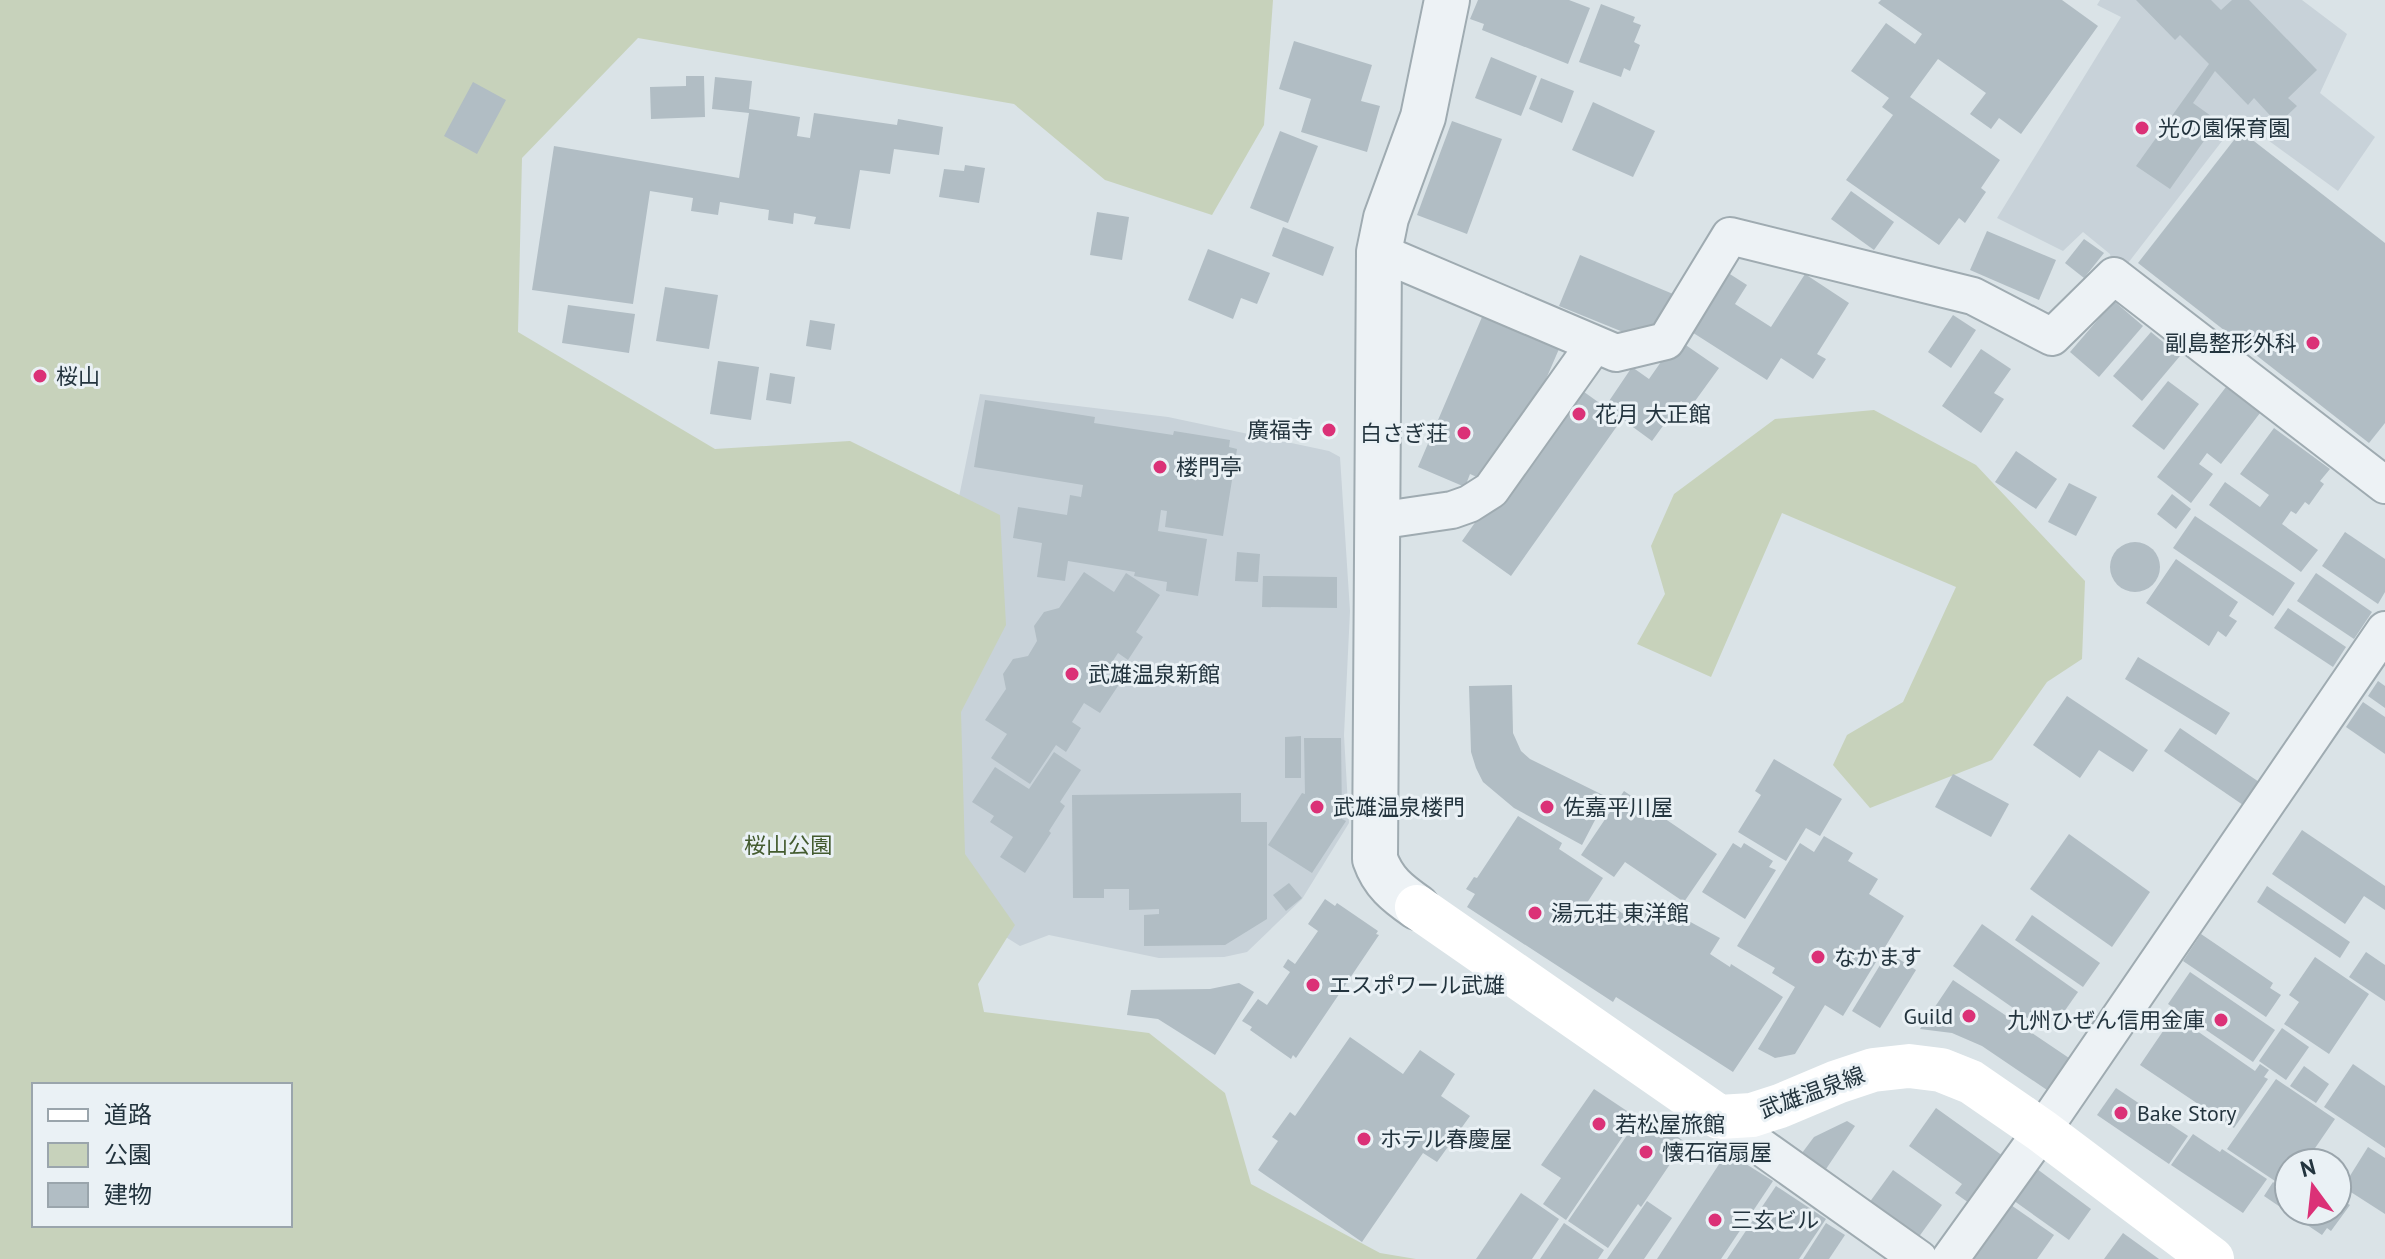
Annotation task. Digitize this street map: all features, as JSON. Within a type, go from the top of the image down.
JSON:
[{"type":"main road","points":[[1417,907],[1719,1117]]},
{"type":"main road","name":"武雄温泉線","points":[[1719,1117],[1752,1115],[1873,1070],[1909,1066],[1941,1070],[1971,1082],[2042,1131],[2212,1259]]},
{"type":"street","points":[[1417,907],[1381,876],[1375,859],[1379,252],[1386,218],[1423,117],[1447,0]]},
{"type":"street","points":[[1379,252],[1616,353],[1666,341],[1730,236],[1973,296],[2052,337],[2114,276],[2385,485]]},
{"type":"street","points":[[1377,521],[1452,510],[1469,504],[1491,490],[1594,345]]},
{"type":"street","points":[[1950,1259],[2042,1131],[2385,630]]},
{"type":"street","points":[[1719,1117],[1909,1256]]},
{"type":"shaded area","name":"光の園保育園","points":[[2100,0],[2302,0],[2347,34],[2320,93],[2375,137],[2338,191],[2239,119],[2125,267],[2112,263],[2110,254],[2083,232],[2063,251],[1997,218],[2121,17],[2097,5]]},
{"type":"shaded area","points":[[980,394],[1168,417],[1329,451],[1340,457],[1350,611],[1344,735],[1349,823],[1302,899],[1247,952],[1224,957],[1159,958],[1049,935],[1020,946],[947,900],[952,531]]},
{"type":"green space","name":"桜山公園","points":[[0,0],[1273,0],[1264,125],[1212,215],[1105,180],[1014,104],[638,38],[522,158],[518,332],[715,449],[850,441],[1000,515],[1006,625],[961,712],[965,854],[1015,925],[978,984],[984,1012],[1149,1033],[1225,1093],[1251,1184],[1380,1253],[1416,1259],[0,1259]]},
{"type":"green space","points":[[1874,410],[1976,465],[2085,581],[2082,659],[2047,682],[1992,760],[1870,808],[1833,765],[1847,735],[1903,702],[1956,587],[1782,513],[1711,677],[1637,644],[1665,594],[1651,546],[1674,494],[1775,419]]},
{"type":"building","points":[[1478,0],[1569,0],[1590,8],[1568,64],[1482,30],[1484,24],[1470,19]]},
{"type":"building","points":[[1881,0],[2062,0],[2098,26],[2021,134],[1999,118],[1991,129],[1970,114],[1986,93],[1938,59],[1910,97],[2000,160],[1981,188],[1986,192],[1965,223],[1959,218],[1939,245],[1846,180],[1893,115],[1882,107],[1889,98],[1851,71],[1886,23],[1915,44],[1922,34],[1878,3]]},
{"type":"building","points":[[2136,0],[2211,0],[2221,10],[2232,0],[2249,0],[2317,70],[2288,98],[2297,106],[2278,124],[2254,98],[2248,105],[2215,71],[2193,103],[2218,121],[2170,189],[2136,166],[2209,64],[2180,35],[2175,40]]},
{"type":"building","points":[[1601,4],[1635,17],[1633,22],[1641,25],[1634,42],[1640,45],[1630,71],[1624,68],[1621,77],[1579,62]]},
{"type":"building","points":[[1294,41],[1372,65],[1361,101],[1380,106],[1367,152],[1301,132],[1311,99],[1279,89]]},
{"type":"building","points":[[1491,57],[1537,76],[1521,116],[1475,98]]},
{"type":"building","points":[[686,76],[704,76],[705,117],[651,119],[650,87],[686,86]]},
{"type":"building","points":[[715,77],[752,81],[749,109],[800,117],[797,136],[810,138],[814,113],[897,125],[898,119],[943,127],[939,155],[894,149],[890,174],[860,170],[850,229],[814,224],[816,217],[794,213],[793,224],[768,220],[769,210],[720,202],[718,215],[691,211],[693,198],[650,191],[633,304],[532,290],[554,146],[739,178],[749,113],[712,109]]},
{"type":"building","points":[[1541,78],[1574,91],[1562,123],[1529,109]]},
{"type":"building","points":[[473,82],[506,100],[477,154],[444,136]]},
{"type":"building","points":[[1593,102],[1655,131],[1633,177],[1572,150]]},
{"type":"building","points":[[1452,121],[1502,139],[1467,234],[1417,215]]},
{"type":"building","points":[[1280,131],[1318,146],[1288,223],[1250,208]]},
{"type":"building","name":"副島整形外科","points":[[2241,131],[2385,243],[2385,423],[2369,443],[2138,263]]},
{"type":"building","points":[[965,165],[985,168],[979,203],[939,197],[944,169],[964,171]]},
{"type":"building","points":[[1851,191],[1894,222],[1874,250],[1831,219]]},
{"type":"building","points":[[1097,212],[1129,217],[1122,260],[1090,255]]},
{"type":"building","points":[[1283,227],[1334,247],[1323,276],[1272,256]]},
{"type":"building","points":[[1987,231],[2056,260],[2039,300],[1970,270]]},
{"type":"building","points":[[2084,239],[2104,253],[2084,278],[2065,263]]},
{"type":"building","points":[[1208,249],[1270,273],[1257,304],[1241,298],[1233,319],[1188,300]]},
{"type":"building","points":[[1580,255],[1673,294],[1660,327],[1628,334],[1559,306]]},
{"type":"building","points":[[1722,269],[1747,285],[1735,304],[1771,327],[1805,274],[1849,303],[1817,354],[1826,359],[1813,379],[1781,358],[1767,380],[1684,327]]},
{"type":"building","points":[[665,287],[718,295],[709,349],[656,341]]},
{"type":"building","points":[[2114,301],[2143,326],[2099,377],[2070,352]]},
{"type":"building","points":[[568,305],[635,314],[629,353],[562,343]]},
{"type":"building","points":[[1953,315],[1976,330],[1951,368],[1928,352]]},
{"type":"building","points":[[1482,317],[1559,349],[1523,432],[1479,478],[1470,474],[1465,487],[1418,467]]},
{"type":"building","points":[[810,320],[835,324],[831,350],[806,346]]},
{"type":"building","points":[[2151,332],[2180,356],[2142,401],[2113,376]]},
{"type":"building","points":[[1677,339],[1719,368],[1690,408],[1681,401],[1652,441],[1622,419],[1511,576],[1462,541],[1573,384],[1605,407],[1632,367],[1649,379]]},
{"type":"building","points":[[1981,349],[2011,369],[1994,393],[2004,399],[1981,433],[1942,406]]},
{"type":"building","points":[[718,361],[759,367],[751,420],[710,414]]},
{"type":"building","points":[[770,373],[795,377],[791,404],[766,400]]},
{"type":"building","points":[[2168,381],[2199,404],[2164,450],[2132,426]]},
{"type":"building","points":[[2226,387],[2260,413],[2221,464],[2207,453],[2199,464],[2213,474],[2191,503],[2157,477]]},
{"type":"building","points":[[985,400],[1095,417],[1094,423],[1230,440],[1229,447],[1237,449],[1223,536],[1165,527],[1167,511],[1161,510],[1158,531],[1207,539],[1198,596],[1166,591],[1167,582],[1134,576],[1135,572],[1068,561],[1065,581],[1037,577],[1042,543],[1013,538],[1018,507],[1067,515],[1070,495],[1081,497],[1083,485],[974,467]]},
{"type":"building","points":[[2274,428],[2330,469],[2320,481],[2324,484],[2309,505],[2305,502],[2296,514],[2291,511],[2282,524],[2318,550],[2301,572],[2209,505],[2225,482],[2260,507],[2269,495],[2240,474]]},
{"type":"building","points":[[2016,451],[2057,479],[2036,509],[1995,482]]},
{"type":"building","points":[[2069,483],[2097,497],[2076,536],[2048,522]]},
{"type":"building","points":[[2172,494],[2191,509],[2176,529],[2157,514]]},
{"type":"building","points":[[2195,516],[2295,583],[2273,616],[2173,548]]},
{"type":"building","points":[[2345,532],[2385,559],[2385,592],[2378,604],[2322,566]]},
{"type":"building","points":[[2135,542],[2152,550],[2160,567],[2152,584],[2135,592],[2118,584],[2110,567],[2118,550]]},
{"type":"building","points":[[1237,552],[1260,554],[1258,582],[1235,581]]},
{"type":"building","points":[[2176,559],[2238,602],[2229,616],[2237,621],[2226,637],[2218,631],[2209,646],[2146,603]]},
{"type":"building","points":[[1084,572],[1114,592],[1126,573],[1160,595],[1136,632],[1143,637],[1128,660],[1118,653],[1105,673],[1120,683],[1100,713],[1084,703],[1072,722],[1081,728],[1066,752],[1056,745],[1030,784],[991,758],[1007,734],[985,720],[1006,689],[1003,674],[1013,659],[1028,656],[1037,641],[1034,626],[1044,612],[1059,608]]},
{"type":"building","points":[[2316,573],[2372,612],[2354,639],[2297,601]]},
{"type":"building","points":[[1263,576],[1337,577],[1337,608],[1262,607]]},
{"type":"building","points":[[2288,608],[2346,647],[2333,667],[2274,628]]},
{"type":"building","points":[[2138,657],[2230,713],[2216,735],[2125,679]]},
{"type":"building","points":[[2378,681],[2385,686],[2385,708],[2368,696]]},
{"type":"building","points":[[1512,685],[1513,733],[1521,751],[1530,759],[1607,797],[1582,845],[1514,808],[1483,782],[1476,768],[1471,752],[1469,686]]},
{"type":"building","points":[[2067,696],[2148,750],[2133,772],[2099,750],[2080,778],[2033,745]]},
{"type":"building","points":[[2363,702],[2385,717],[2385,754],[2346,727]]},
{"type":"building","points":[[2180,728],[2262,784],[2246,807],[2164,751]]},
{"type":"building","points":[[1301,736],[1301,778],[1285,778],[1285,737]]},
{"type":"building","name":"武雄温泉楼門","points":[[1304,738],[1341,738],[1342,819],[1346,821],[1312,873],[1268,845],[1302,793],[1305,794]]},
{"type":"building","points":[[1054,752],[1081,770],[1060,802],[1065,806],[1049,831],[1051,833],[1025,873],[1000,857],[1013,837],[990,822],[994,816],[972,802],[995,767],[1029,789]]},
{"type":"building","points":[[1774,759],[1842,799],[1820,836],[1806,828],[1786,861],[1738,832],[1761,795],[1755,791]]},
{"type":"building","points":[[1953,774],[2009,804],[1991,837],[1935,807]]},
{"type":"building","points":[[1624,791],[1717,854],[1684,902],[1625,862],[1614,877],[1581,855]]},
{"type":"building","points":[[1241,793],[1241,822],[1267,822],[1267,919],[1225,945],[1144,946],[1144,915],[1159,914],[1159,909],[1129,910],[1129,889],[1104,889],[1104,898],[1073,898],[1072,795]]},
{"type":"building","points":[[1518,816],[1562,843],[1559,849],[1603,878],[1585,906],[1603,919],[1612,906],[1632,920],[1643,903],[1667,919],[1672,912],[1720,938],[1710,954],[1783,997],[1733,1072],[1616,997],[1613,1002],[1467,907],[1475,894],[1466,889],[1474,877],[1477,878]]},
{"type":"building","points":[[2302,830],[2385,886],[2385,910],[2364,896],[2345,924],[2272,874]]},
{"type":"building","points":[[2069,834],[2150,892],[2112,947],[2030,889]]},
{"type":"building","name":"なかます","points":[[1824,836],[1853,853],[1848,861],[1878,879],[1869,894],[1904,916],[1843,1016],[1825,1005],[1795,1054],[1775,1058],[1758,1049],[1795,987],[1772,973],[1775,968],[1737,946],[1800,843],[1814,852]]},
{"type":"building","points":[[1733,843],[1741,848],[1744,843],[1773,861],[1769,867],[1776,870],[1745,919],[1702,892]]},
{"type":"building","points":[[1289,883],[1302,898],[1286,911],[1273,895]]},
{"type":"building","points":[[2267,886],[2350,942],[2340,958],[2257,902]]},
{"type":"building","name":"エスポワール武雄","points":[[1325,899],[1335,906],[1337,903],[1378,931],[1376,934],[1379,935],[1296,1058],[1293,1055],[1291,1059],[1242,1021],[1258,999],[1267,1005],[1290,972],[1283,967],[1288,959],[1295,964],[1318,931],[1308,924]]},
{"type":"building","points":[[2032,915],[2100,963],[2083,987],[2015,940]]},
{"type":"building","points":[[1982,924],[2078,992],[2049,1033],[1953,966]]},
{"type":"building","points":[[2201,934],[2273,983],[2270,988],[2281,995],[2266,1017],[2183,961]]},
{"type":"building","points":[[1888,952],[1916,970],[1880,1028],[1852,1011]]},
{"type":"building","points":[[2366,952],[2385,965],[2385,1001],[2349,977]]},
{"type":"building","points":[[2315,957],[2369,994],[2329,1054],[2284,1024],[2299,1002],[2289,995]]},
{"type":"building","points":[[2190,972],[2275,1030],[2253,1062],[2168,1004]]},
{"type":"building","points":[[1953,980],[2069,1058],[2047,1090],[1982,1046],[1952,1033],[1920,1029]]},
{"type":"building","points":[[1239,983],[1254,992],[1215,1055],[1158,1019],[1127,1015],[1131,990],[1210,989]]},
{"type":"building","points":[[2174,1015],[2255,1071],[2260,1064],[2269,1070],[2264,1077],[2268,1079],[2234,1128],[2140,1065]]},
{"type":"building","points":[[2282,1028],[2309,1047],[2286,1080],[2259,1061]]},
{"type":"building","name":"ホテル春慶屋","points":[[1350,1037],[1403,1074],[1420,1050],[1455,1074],[1441,1096],[1470,1116],[1437,1162],[1423,1153],[1362,1242],[1258,1170],[1278,1141],[1272,1137],[1290,1112],[1295,1116]]},
{"type":"building","points":[[2353,1064],[2385,1086],[2385,1148],[2324,1107]]},
{"type":"building","points":[[2304,1066],[2329,1084],[2316,1103],[2290,1086]]},
{"type":"building","points":[[2276,1079],[2335,1119],[2316,1147],[2273,1147],[2273,1180],[2227,1149]]},
{"type":"building","points":[[2116,1088],[2188,1136],[2169,1164],[2097,1115]]},
{"type":"building","points":[[1594,1089],[1636,1117],[1566,1220],[1543,1204],[1561,1178],[1541,1165]]},
{"type":"building","points":[[1936,1108],[2003,1156],[1969,1203],[1955,1193],[1962,1184],[1909,1146]]},
{"type":"building","points":[[1643,1112],[1685,1142],[1641,1207],[1638,1204],[1608,1248],[1568,1221]]},
{"type":"building","points":[[1847,1121],[1855,1126],[1826,1169],[1802,1153],[1814,1137]]},
{"type":"building","points":[[2193,1134],[2267,1179],[2243,1213],[2171,1165]]},
{"type":"building","points":[[2368,1147],[2385,1158],[2385,1214],[2353,1193],[2353,1171]]},
{"type":"building","name":"三玄ビル","points":[[1727,1152],[1773,1181],[1721,1259],[1657,1259]]},
{"type":"building","points":[[2033,1166],[2091,1209],[2069,1240],[2010,1198]]},
{"type":"building","points":[[1893,1170],[1942,1205],[1918,1238],[1869,1203]]},
{"type":"building","points":[[2273,1182],[2273,1202],[2264,1196]]},
{"type":"building","points":[[1776,1186],[1826,1219],[1799,1259],[1727,1259]]},
{"type":"building","points":[[1521,1193],[1559,1219],[1532,1259],[1476,1259]]},
{"type":"building","points":[[1647,1201],[1672,1218],[1644,1259],[1607,1259]]},
{"type":"building","points":[[2008,1203],[2054,1235],[2037,1259],[1968,1259]]},
{"type":"building","points":[[1564,1223],[1604,1250],[1598,1259],[1540,1259]]},
{"type":"building","points":[[1826,1223],[1845,1235],[1829,1259],[1803,1259]]},
{"type":"building","points":[[2310,1227],[2334,1227],[2331,1231],[2327,1228],[2322,1235]]},
{"type":"building","points":[[2123,1233],[2159,1259],[2104,1259]]},
{"type":"place","name":"光の園保育園","points":[[2142,128]]},
{"type":"place","name":"副島整形外科","points":[[2313,343]]},
{"type":"place","name":"桜山","points":[[40,376]]},
{"type":"place","name":"花月 大正館","points":[[1579,414]]},
{"type":"place","name":"廣福寺","points":[[1329,430]]},
{"type":"place","name":"白さぎ荘","points":[[1464,433]]},
{"type":"place","name":"楼門亭","points":[[1160,467]]},
{"type":"place","name":"武雄温泉新館","points":[[1072,674]]},
{"type":"place","name":"武雄温泉楼門","points":[[1317,807]]},
{"type":"place","name":"佐嘉平川屋","points":[[1547,807]]},
{"type":"place","name":"湯元荘 東洋館","points":[[1535,913]]},
{"type":"place","name":"なかます","points":[[1818,957]]},
{"type":"place","name":"エスポワール武雄","points":[[1313,985]]},
{"type":"place","name":"Guild","points":[[1969,1016]]},
{"type":"place","name":"九州ひぜん信用金庫","points":[[2221,1020]]},
{"type":"place","name":"Bake Story","points":[[2121,1113]]},
{"type":"place","name":"若松屋旅館","points":[[1599,1124]]},
{"type":"place","name":"ホテル春慶屋","points":[[1364,1139]]},
{"type":"place","name":"懐石宿扇屋","points":[[1646,1152]]},
{"type":"place","name":"三玄ビル","points":[[1715,1220]]}]
